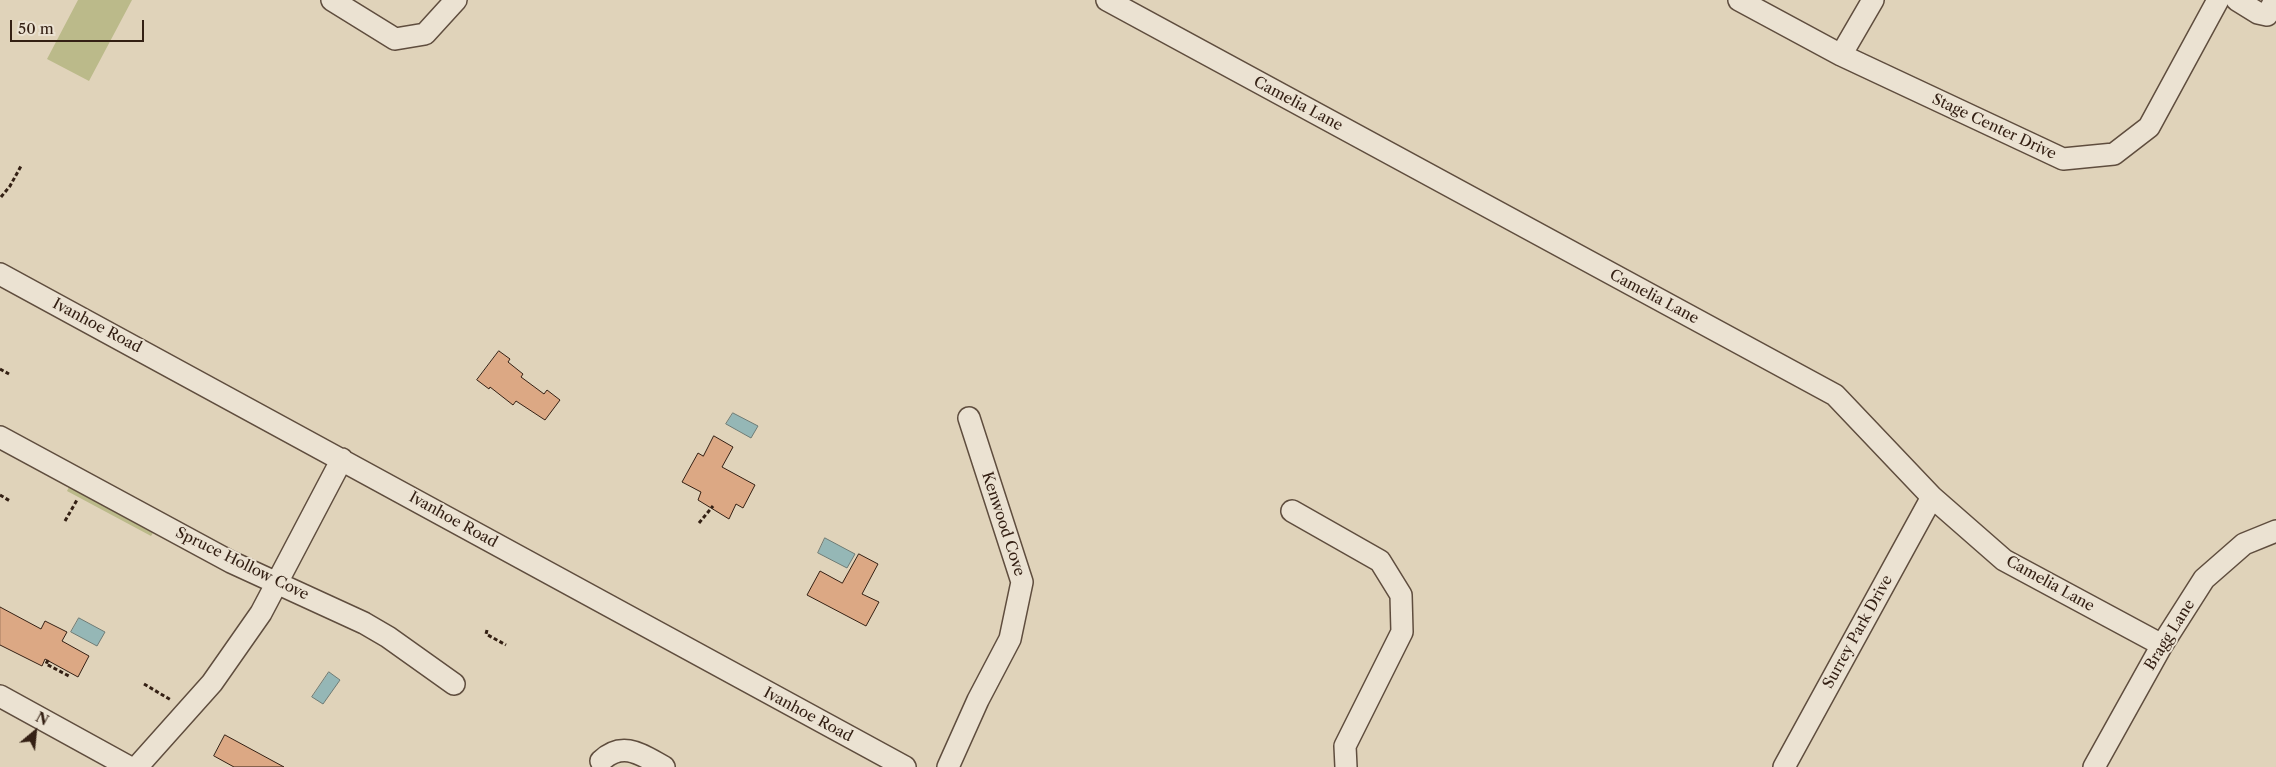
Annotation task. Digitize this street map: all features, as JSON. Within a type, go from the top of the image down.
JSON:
[{"type":"street","points":[[332,0],[395,39],[425,34],[456,0]]},
{"type":"street","name":"Camelia Lane","points":[[1107,0],[1835,395],[1932,497],[2004,560],[2162,645]]},
{"type":"street","name":"Stage Center Drive","points":[[1739,0],[1841,56],[2062,159],[2114,154],[2149,127],[2218,0]]},
{"type":"street","points":[[2237,0],[2258,13],[2273,12]]},
{"type":"street","points":[[1841,56],[1869,1]]},
{"type":"street","name":"Ivanhoe Road","points":[[0,274],[905,767]]},
{"type":"street","name":"Kenwood Cove","points":[[948,767],[978,700],[1010,639],[1022,582],[969,418]]},
{"type":"street","name":"Spruce Hollow Cove","points":[[0,437],[231,562],[364,623],[454,684]]},
{"type":"street","points":[[137,767],[212,683],[261,614],[342,459]]},
{"type":"street","name":"Surrey Park Drive","points":[[1784,767],[1932,497]]},
{"type":"street","points":[[1292,511],[1380,561],[1401,596],[1402,632],[1345,746],[1346,767]]},
{"type":"street","name":"Bragg Lane","points":[[2094,767],[2162,645],[2204,579],[2244,544],[2276,531]]},
{"type":"street","points":[[0,696],[129,767]]},
{"type":"street","points":[[601,761],[614,752],[630,750],[664,767]]},
{"type":"path","points":[[1,197],[10,186],[21,166]]},
{"type":"path","points":[[0,369],[9,374]]},
{"type":"path","points":[[0,495],[10,501]]},
{"type":"path","points":[[65,521],[78,499]]},
{"type":"path","points":[[699,523],[713,506]]},
{"type":"path","points":[[487,630],[486,634],[506,645]]},
{"type":"path","points":[[48,660],[46,664],[68,676]]},
{"type":"path","points":[[144,684],[176,705]]},
{"type":"shaded area","points":[[78,0],[132,0],[89,81],[47,59]]},
{"type":"shaded area","points":[[69,487],[153,533],[151,536],[67,491]]},
{"type":"water","points":[[733,413],[758,426],[751,438],[726,424]]},
{"type":"water","points":[[825,538],[855,554],[847,568],[818,553]]},
{"type":"water","points":[[79,618],[105,632],[97,646],[71,632]]},
{"type":"water","points":[[329,672],[340,680],[323,704],[312,697]]},
{"type":"building","points":[[499,351],[510,359],[508,362],[523,374],[521,377],[544,394],[547,390],[560,400],[545,420],[516,401],[513,405],[490,387],[489,389],[477,380]]},
{"type":"building","points":[[714,436],[733,447],[722,467],[755,485],[743,508],[736,504],[729,519],[698,500],[701,492],[682,482],[698,453],[703,456]]},
{"type":"building","points":[[859,554],[878,564],[862,594],[879,602],[866,626],[807,595],[820,571],[842,583]]},
{"type":"building","points":[[0,607],[41,629],[45,621],[67,632],[62,641],[89,656],[78,677],[45,659],[42,666],[0,645]]},
{"type":"building","points":[[225,735],[284,767],[234,767],[214,756]]}]
